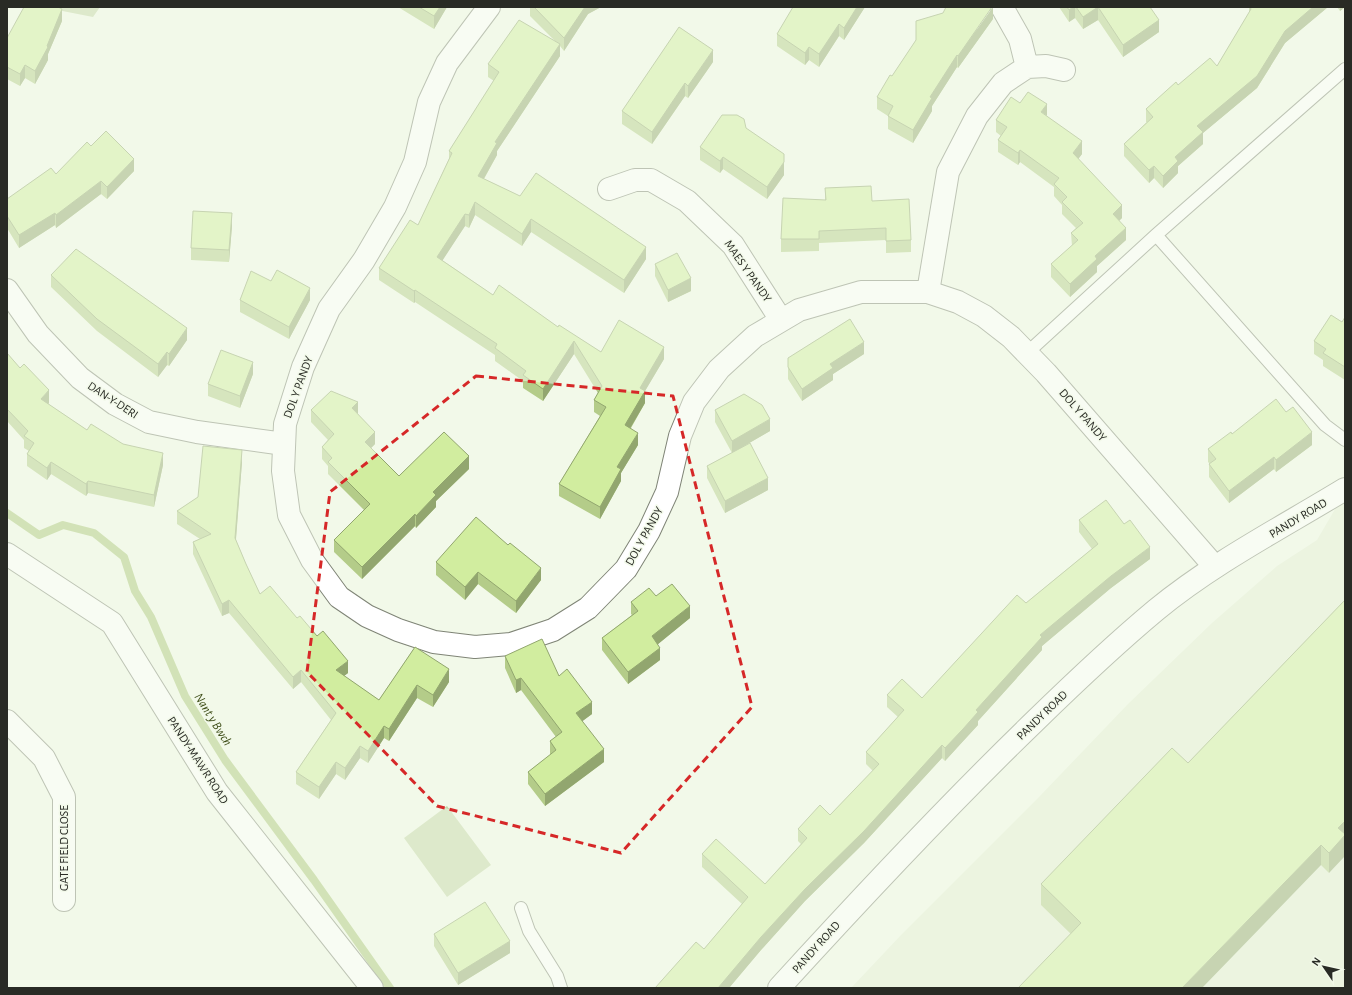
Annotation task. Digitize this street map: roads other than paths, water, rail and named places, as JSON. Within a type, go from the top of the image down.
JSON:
[{"type":"street","name":"DOL Y PANDY","points":[[489,7],[447,63],[429,102],[415,162],[395,207],[364,260],[329,309],[301,374],[285,424],[283,471],[289,515],[312,560],[339,597],[367,616],[398,630],[434,642],[475,647],[511,644],[553,630],[588,608],[626,570],[650,531],[667,492],[680,436],[694,402],[719,369],[750,340],[799,310],[861,292],[928,292],[958,302],[984,316],[1011,337],[1046,373],[1215,567]]},
{"type":"street","points":[[1002,7],[1020,39],[1027,66]]},
{"type":"street","points":[[928,292],[948,172],[977,116],[1003,83],[1027,66],[1046,66],[1064,70]]},
{"type":"street","name":"MAES Y PANDY","points":[[609,189],[635,180],[651,180],[687,201],[733,245],[781,320]]},
{"type":"street","name":"DAN-Y-DERI","points":[[7,290],[38,334],[80,378],[114,404],[149,422],[197,432],[284,444]]},
{"type":"street","name":"PANDY ROAD","points":[[779,988],[985,770],[1081,677],[1156,610],[1215,567],[1345,489]]},
{"type":"street","name":"PANDY-MAWR ROAD","points":[[7,554],[112,623],[217,792],[372,988]]},
{"type":"street","name":"GATE FIELD CLOSE","points":[[7,721],[44,758],[64,797],[64,900]]},
{"type":"lane","points":[[1026,353],[1156,235],[1345,69]]},
{"type":"lane","points":[[1156,235],[1325,425],[1345,440]]},
{"type":"lane","points":[[521,908],[529,932],[557,976],[561,988]]},
{"type":"waterway","name":"Nant y Bwch","points":[[7,513],[39,535],[63,525],[94,533],[124,557],[135,591],[151,617],[185,696],[225,760],[314,880],[390,988]]}]
